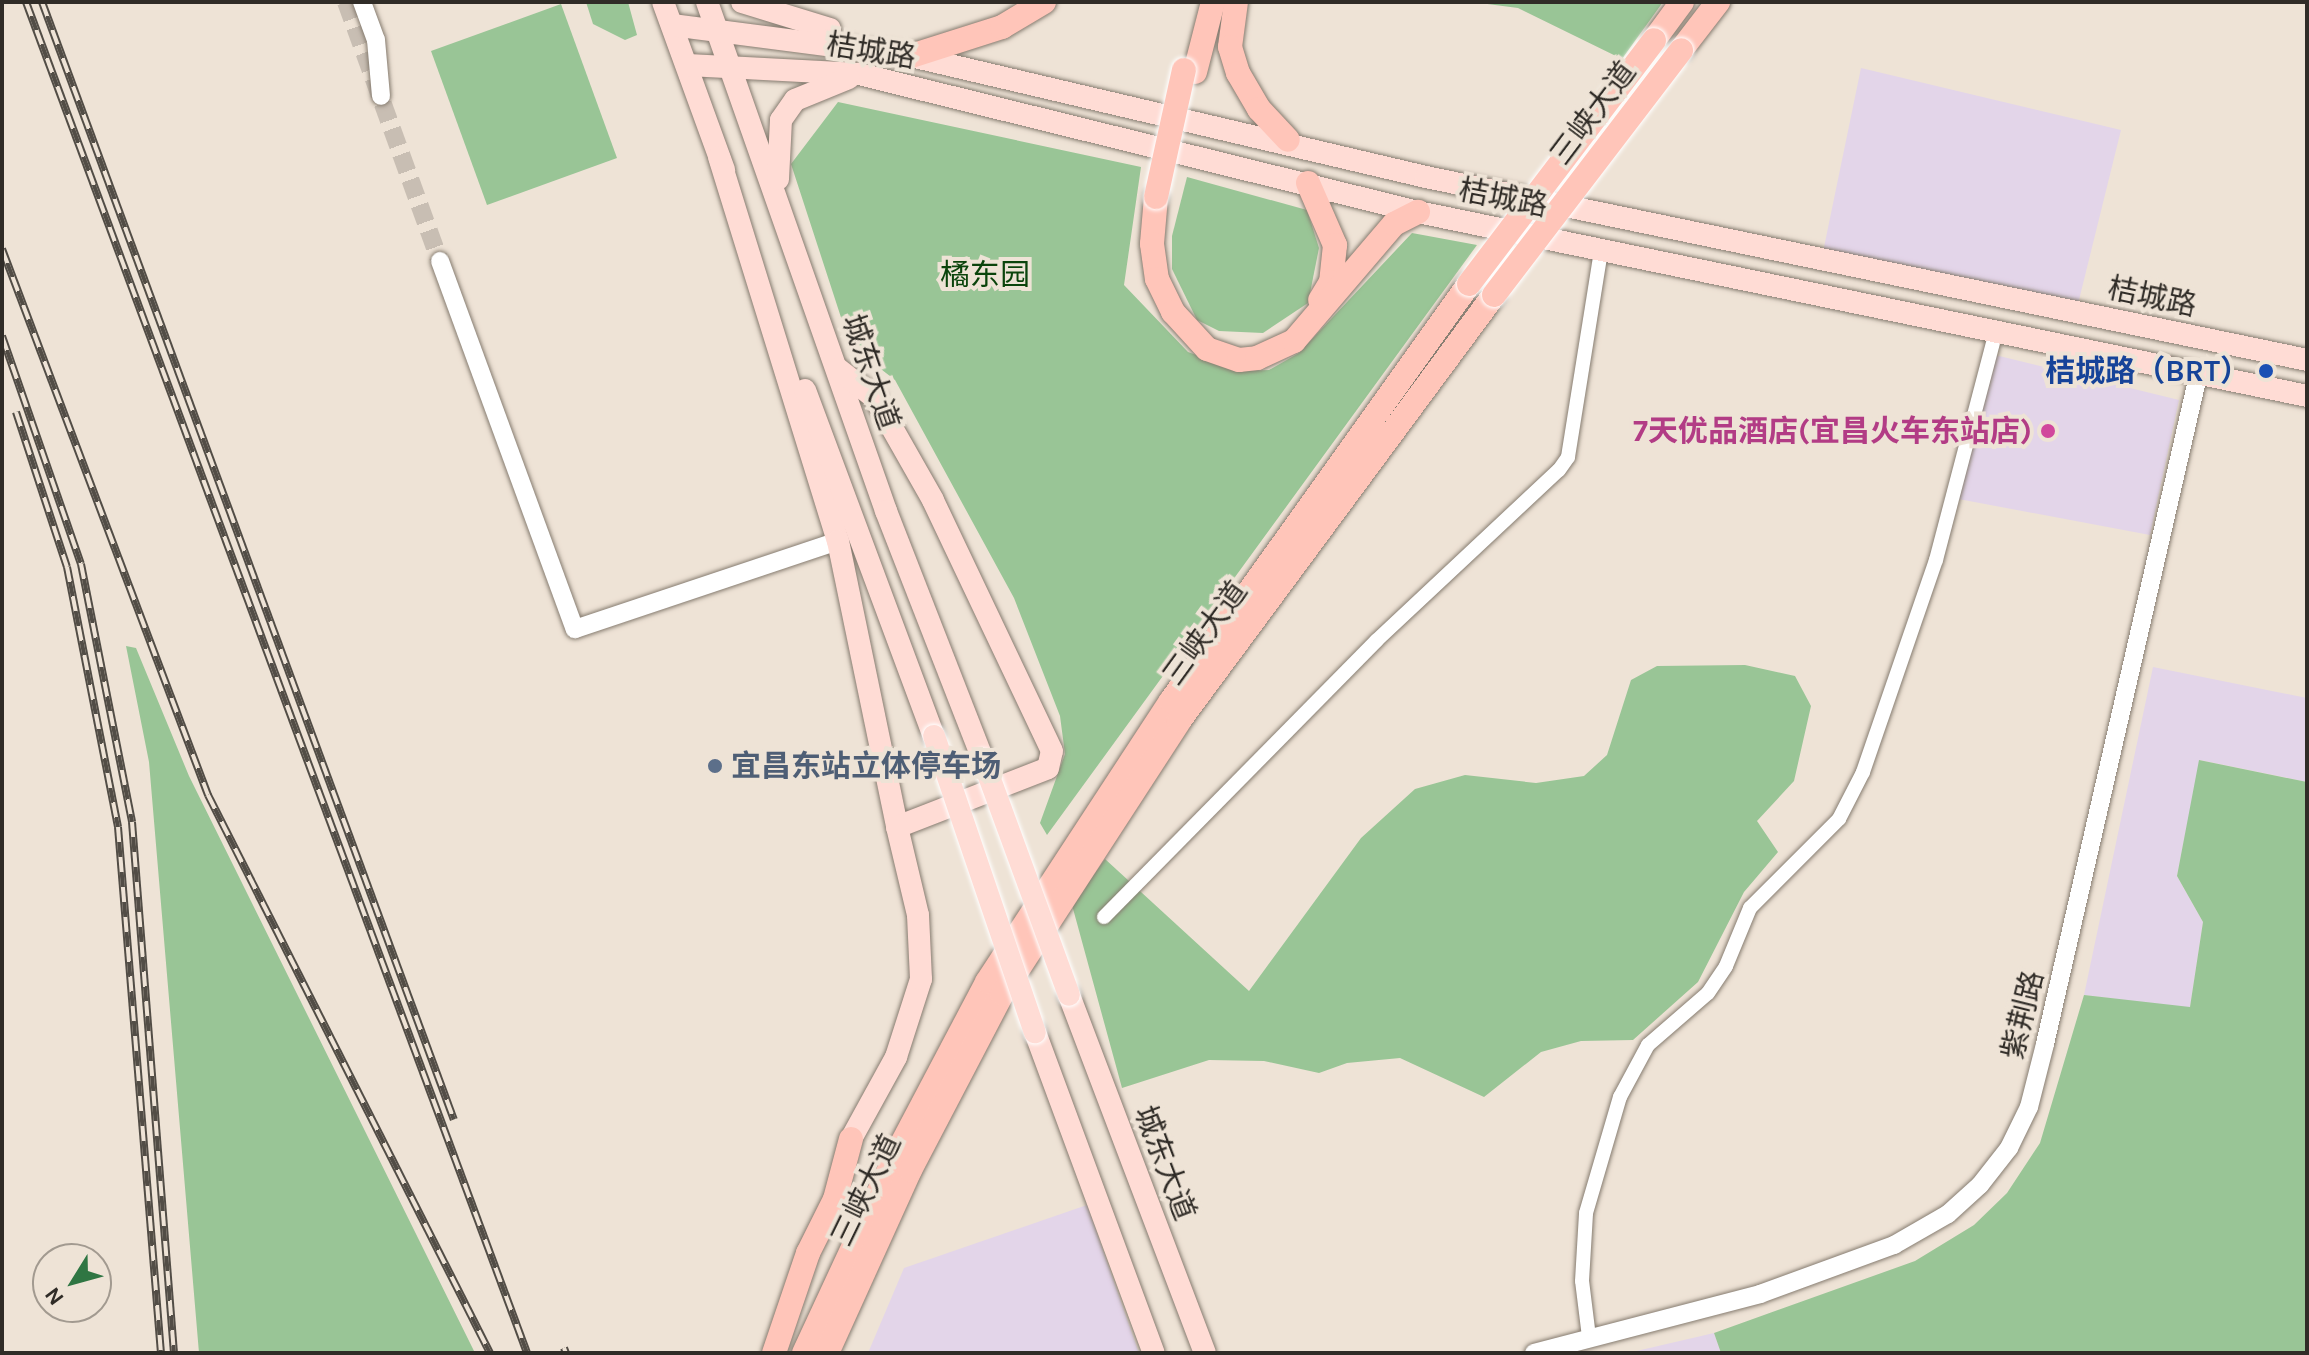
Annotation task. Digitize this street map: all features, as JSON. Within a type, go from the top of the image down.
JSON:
[{"type":"highway","points":[[911,56],[1002,27],[1044,2]]},
{"type":"highway","points":[[1204,2],[1152,244],[1157,279],[1173,312],[1207,349],[1239,360],[1257,358],[1294,341],[1394,224],[1418,212]]},
{"type":"highway","points":[[1190,71],[1213,2]]},
{"type":"highway","points":[[1236,2],[1230,47],[1238,73],[1259,109],[1288,140]]},
{"type":"highway","name":"三峡大道","points":[[804,1353],[897,1153],[987,982],[1171,701],[1469,284],[1682,2]]},
{"type":"highway","name":"三峡大道","points":[[827,1353],[910,1170],[1002,994],[1179,721],[1494,295],[1718,2]]},
{"type":"highway","points":[[1160,198],[1162,239],[1177,304],[1212,341],[1250,349],[1286,337],[1304,321],[1331,282],[1335,245],[1308,183]]},
{"type":"highway","points":[[774,1353],[808,1253],[835,1199],[851,1139]]},
{"type":"main road","points":[[663,2],[719,157],[838,541],[918,915],[921,979],[896,1057],[851,1139]]},
{"type":"main road","name":"城东大道","points":[[707,2],[886,511],[983,760],[1205,1353]]},
{"type":"main road","points":[[742,2],[911,56]]},
{"type":"main road","name":"桔城路","points":[[672,25],[717,27],[911,56],[1288,140],[1426,177],[2307,360]]},
{"type":"main road","name":"桔城路","points":[[688,65],[859,74],[1418,212],[2198,376],[2307,396]]},
{"type":"main road","points":[[781,208],[776,148],[781,120],[795,100],[859,74]]},
{"type":"main road","points":[[719,157],[934,736],[1035,1032],[1154,1353]]},
{"type":"main road","points":[[838,369],[875,398],[933,500],[1052,751],[1048,768],[897,827]]},
{"type":"street","points":[[362,2],[376,40],[381,96]]},
{"type":"street","points":[[1104,917],[1376,641],[1559,470],[1568,457],[1601,250]]},
{"type":"street","points":[[440,261],[575,629],[838,541]]},
{"type":"street","points":[[1589,1337],[1582,1281],[1586,1213],[1620,1097],[1648,1045],[1708,993],[1726,966],[1750,908],[1839,819],[1863,772],[1936,560],[1996,332]]},
{"type":"street","name":"紫荆路","points":[[1534,1353],[1760,1294],[1894,1245],[1948,1214],[1980,1185],[2009,1148],[2029,1107],[2045,1044],[2198,376]]},
{"type":"shaded area","points":[[1861,68],[2121,130],[2078,304],[1823,252]]},
{"type":"shaded area","points":[[1991,354],[2179,400],[2150,535],[1953,498]]},
{"type":"shaded area","points":[[2153,667],[2307,698],[2307,782],[2200,760],[2177,876],[2203,922],[2190,1008],[2084,995]]},
{"type":"shaded area","points":[[1087,1205],[1139,1353],[868,1353],[904,1268]]},
{"type":"shaded area","points":[[1714,1333],[1721,1353],[1628,1353]]},
{"type":"green space","points":[[586,2],[628,2],[637,35],[625,40],[593,24]]},
{"type":"green space","points":[[1472,2],[1663,2],[1622,59],[1518,8]]},
{"type":"green space","points":[[561,4],[617,158],[487,205],[431,51]]},
{"type":"green space","name":"橘东园","points":[[838,102],[1141,167],[1124,285],[1188,352],[1240,371],[1269,370],[1299,353],[1412,233],[1477,245],[1047,835],[1040,823],[1065,754],[1060,716],[1014,598],[895,380],[850,345],[791,164]]},
{"type":"green space","points":[[1187,177],[1307,210],[1319,248],[1308,303],[1263,333],[1219,331],[1197,320],[1172,269],[1172,236]]},
{"type":"green space","points":[[126,646],[136,648],[189,776],[475,1353],[199,1353],[149,762]]},
{"type":"green space","points":[[1745,665],[1795,676],[1811,706],[1794,781],[1757,821],[1778,852],[1744,892],[1698,982],[1633,1040],[1581,1041],[1541,1052],[1484,1097],[1400,1058],[1347,1063],[1319,1073],[1264,1061],[1209,1060],[1122,1088],[1072,905],[1105,859],[1249,991],[1361,838],[1415,789],[1465,775],[1536,783],[1584,776],[1607,755],[1631,680],[1657,666]]},
{"type":"green space","points":[[2199,760],[2307,782],[2307,1353],[1721,1353],[1714,1333],[1915,1261],[1974,1225],[2007,1193],[2040,1143],[2084,995],[2190,1007],[2203,922],[2177,876]]},
{"type":"tunnel","points":[[346,2],[440,261]]},
{"type":"railway","points":[[26,2],[527,1353]]},
{"type":"railway","points":[[42,2],[454,1120]]},
{"type":"railway","points":[[2,249],[208,795],[490,1353]]},
{"type":"railway","points":[[2,336],[81,564],[132,822],[174,1353]]},
{"type":"railway","points":[[16,412],[67,567],[118,827],[161,1353]]},
{"type":"railway","points":[[564,1348],[566,1353]]},
{"type":"place","name":"桔城路（BRT）","points":[[2266,371]]},
{"type":"place","name":"7天优品酒店(宜昌火车东站店)","points":[[2048,431]]},
{"type":"place","name":"宜昌东站立体停车场","points":[[715,766]]}]
